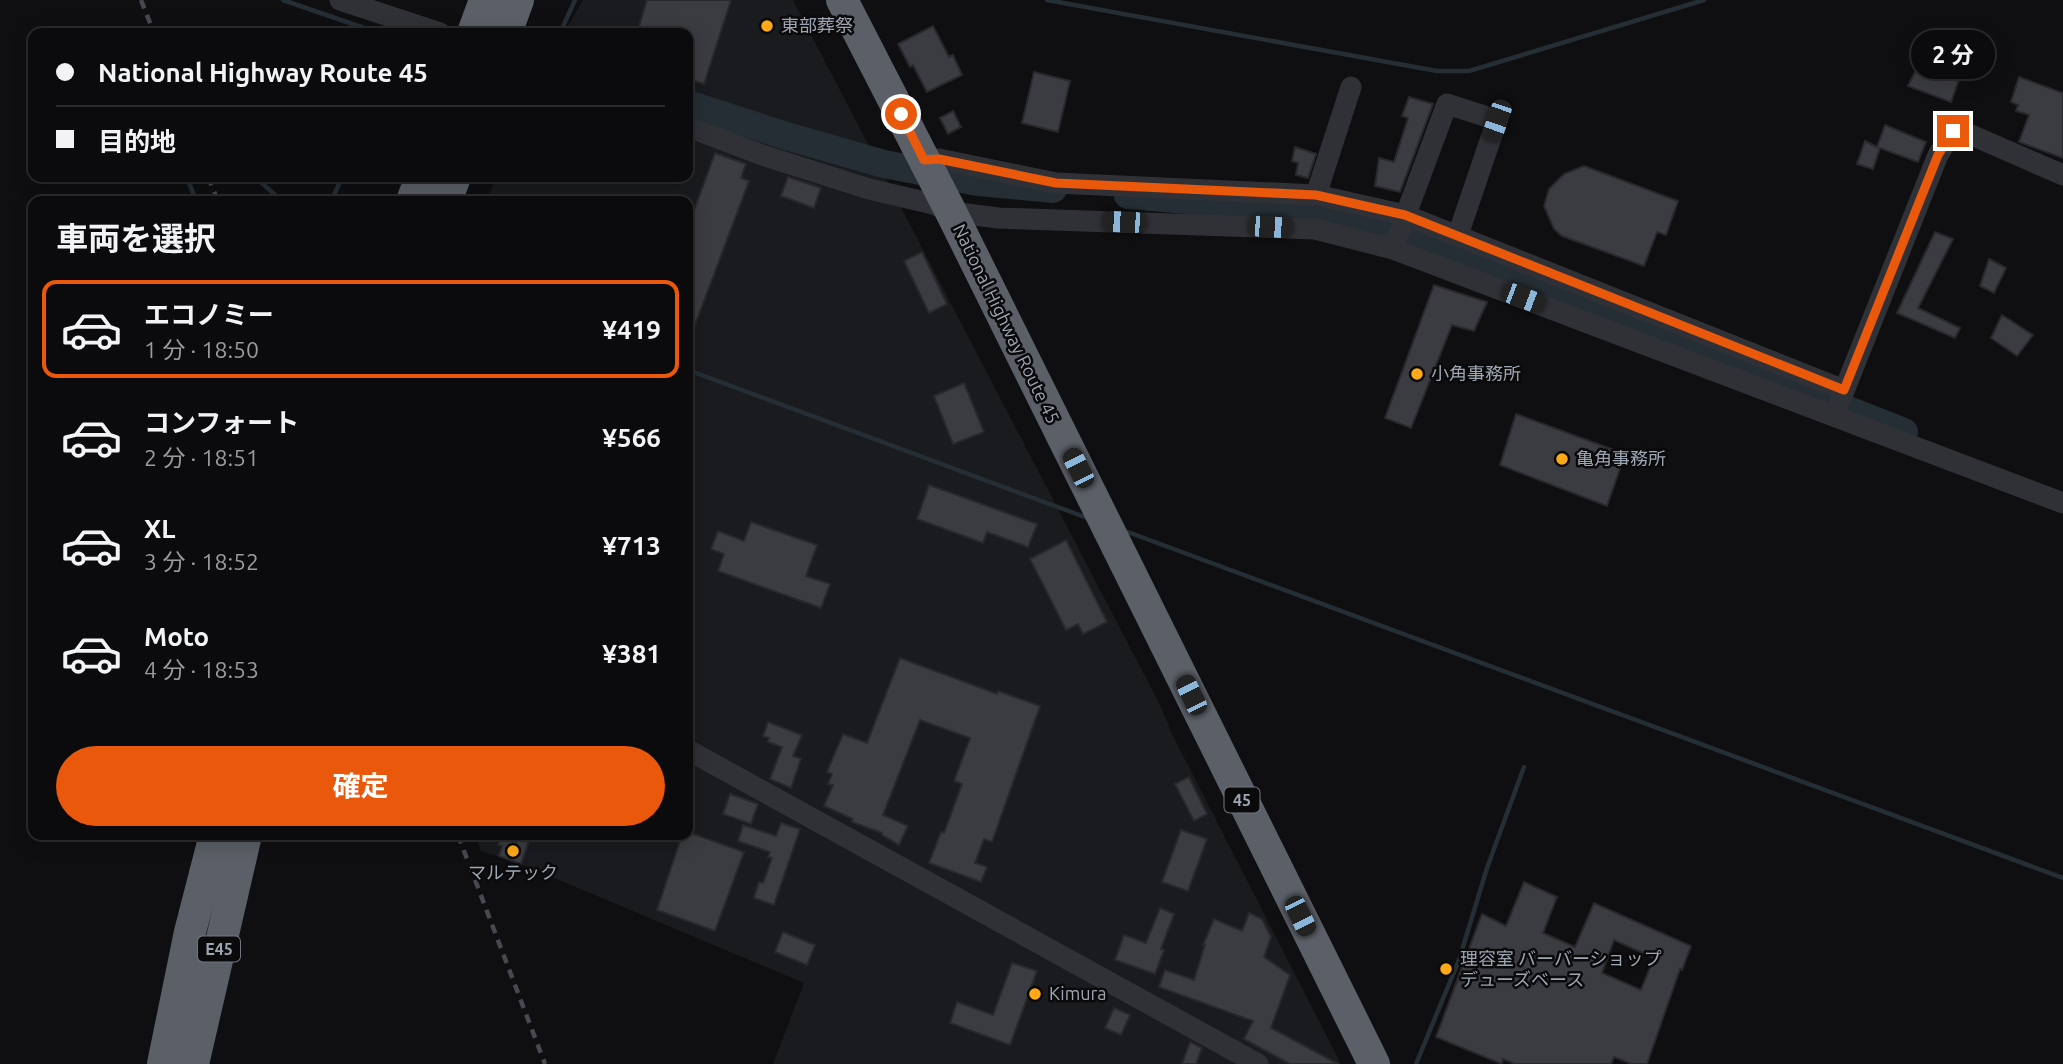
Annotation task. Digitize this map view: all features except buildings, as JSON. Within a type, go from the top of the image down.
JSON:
[{"type":"highway","points":[[475,28],[485,0]]},
{"type":"highway","points":[[508,28],[518,0]]},
{"type":"highway","name":"National Highway Route 45","points":[[842,0],[1374,1064]]},
{"type":"highway","name":"E45","points":[[163,1064],[190,932],[214,840]]},
{"type":"highway","name":"E45","points":[[193,1064],[245,840]]},
{"type":"street","points":[[340,0],[381,8],[428,28]]},
{"type":"street","points":[[1316,195],[1351,87]]},
{"type":"street","points":[[1393,249],[1447,104],[1497,120],[1458,235]]},
{"type":"street","points":[[693,129],[765,156],[869,189],[933,204],[950,212],[998,218],[1315,229],[1393,249],[2063,503]]},
{"type":"street","points":[[1834,415],[1938,155],[1953,131],[1969,134],[2063,175]]},
{"type":"street","points":[[924,160],[939,159],[1056,183],[1316,195],[1405,215],[1843,392]]},
{"type":"street","points":[[693,753],[1258,1064]]},
{"type":"shaded area","points":[[583,0],[793,0],[1161,707],[1173,736],[1341,1064],[773,1064],[804,983],[521,864],[481,851],[477,840],[693,840],[693,196],[489,196],[494,182],[693,182],[693,28],[567,28]]},
{"type":"waterway","points":[[283,0],[364,28]]},
{"type":"waterway","points":[[562,28],[575,0]]},
{"type":"waterway","points":[[1047,0],[1437,71],[1469,71],[1704,0]]},
{"type":"waterway","points":[[693,106],[884,164],[978,182],[1053,189]]},
{"type":"waterway","points":[[189,182],[194,196]]},
{"type":"waterway","points":[[261,182],[276,196]]},
{"type":"waterway","points":[[334,195],[340,182]]},
{"type":"waterway","points":[[1128,195],[1315,211],[1395,231],[1904,432]]},
{"type":"waterway","points":[[693,372],[1090,519]]},
{"type":"waterway","points":[[1125,531],[2063,878]]},
{"type":"waterway","points":[[1416,1064],[1459,960],[1487,868],[1524,767]]},
{"type":"railway","points":[[141,0],[152,28]]},
{"type":"railway","points":[[210,182],[216,196]]},
{"type":"railway","points":[[460,840],[545,1064]]},
{"type":"place","name":"東部葬祭","points":[[767,26]]},
{"type":"place","name":"小角事務所","points":[[1417,374]]},
{"type":"place","name":"亀角事務所","points":[[1562,459]]},
{"type":"place","name":"マルテック","points":[[513,851]]},
{"type":"place","name":"理容室 バーバーショップ デューズベース","points":[[1446,969]]},
{"type":"place","name":"Kimura","points":[[1035,994]]},
{"type":"route","points":[[901,114],[924,160],[939,159],[1056,183],[1316,195],[1405,215],[1844,390],[1938,155],[1953,131]]}]
